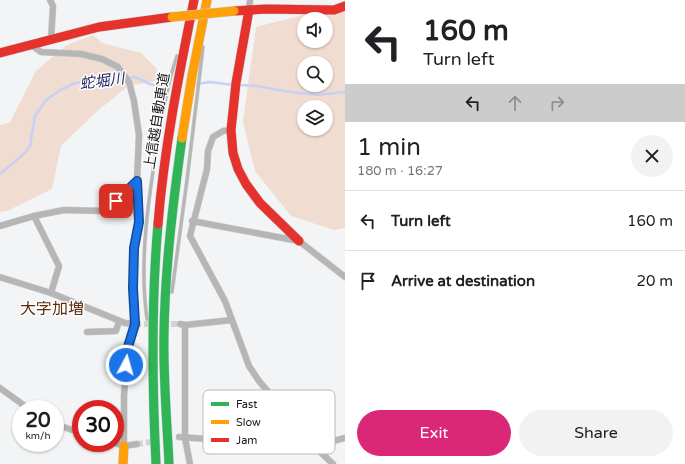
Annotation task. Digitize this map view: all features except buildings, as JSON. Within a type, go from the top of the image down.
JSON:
[{"type":"main road","name":"上信越自動車道","points":[[156,464],[151,354],[157,230],[169,100],[176,68],[189,25],[194,0]]},
{"type":"main road","name":"上信越自動車道","points":[[169,464],[164,351],[166,287],[178,166],[192,103],[209,0]]},
{"type":"main road","points":[[0,53],[99,27],[172,17],[249,10],[334,10],[345,6]]},
{"type":"main road","points":[[249,10],[236,83],[232,117],[231,130],[233,153],[238,169],[246,184],[260,203],[299,241]]},
{"type":"main road","points":[[123,464],[124,452]]},
{"type":"street","points":[[50,0],[53,6],[51,40]]},
{"type":"street","points":[[249,10],[250,0]]},
{"type":"street","points":[[31,45],[40,52],[81,54],[102,59],[118,67],[129,82],[134,101],[139,135],[137,181],[139,222],[134,248],[133,288],[135,324],[127,350],[124,400]]},
{"type":"street","points":[[231,130],[222,131],[213,137],[208,151],[207,169],[192,221],[190,236],[225,302],[249,366],[267,390]]},
{"type":"street","points":[[0,226],[34,216],[64,210],[106,210],[137,181]]},
{"type":"street","points":[[34,216],[59,266],[51,293]]},
{"type":"street","points":[[192,221],[299,241],[345,278]]},
{"type":"street","points":[[0,285],[3,278],[51,293],[120,321],[135,324]]},
{"type":"street","points":[[190,464],[182,437],[183,325],[232,320]]},
{"type":"street","points":[[87,332],[116,331],[120,321]]},
{"type":"street","points":[[0,388],[17,400]]},
{"type":"street","points":[[182,437],[203,439]]},
{"type":"street","points":[[335,441],[345,438]]},
{"type":"street","points":[[124,446],[137,444]]},
{"type":"street","points":[[322,454],[333,464]]},
{"type":"lane","points":[[206,29],[209,0]]},
{"type":"lane","points":[[181,46],[189,25]]},
{"type":"lane","points":[[196,72],[204,44]]},
{"type":"lane","points":[[176,68],[178,53]]},
{"type":"lane","points":[[147,323],[144,300],[145,241],[151,181],[169,100]]},
{"type":"lane","points":[[171,297],[187,180],[192,103]]},
{"type":"lane","points":[[164,351],[169,313]]},
{"type":"lane","points":[[148,331],[151,354]]},
{"type":"shaded area","points":[[345,4],[345,228],[334,230],[291,216],[255,171],[243,122],[256,27],[297,16],[297,48],[333,48],[333,12],[314,12]]},
{"type":"shaded area","points":[[93,35],[102,43],[141,53],[157,69],[157,81],[128,86],[95,113],[61,146],[52,189],[7,211],[0,212],[0,125],[10,122],[36,71],[67,45]]},
{"type":"waterway","name":"蛇堀川","points":[[0,174],[25,153],[30,146],[35,116],[46,100],[60,90],[75,83],[135,77],[150,84],[168,88]]},
{"type":"waterway","name":"蛇堀川","points":[[197,84],[210,82],[233,85]]},
{"type":"waterway","name":"蛇堀川","points":[[238,85],[257,86],[317,95],[345,92]]},
{"type":"tunnel","points":[[135,324],[153,324]]},
{"type":"tunnel","points":[[162,324],[180,324]]},
{"type":"tunnel","points":[[137,444],[157,441]]},
{"type":"traffic: fast","points":[[169,464],[165,399],[164,334],[170,236],[182,138]]},
{"type":"traffic: fast","points":[[156,464],[153,344],[154,284],[158,224]]},
{"type":"traffic: slow","points":[[182,138],[192,76],[207,0]]},
{"type":"traffic: slow","points":[[172,17],[234,11]]},
{"type":"traffic: slow","points":[[123,464],[124,452]]},
{"type":"traffic: jam","points":[[158,224],[168,140],[194,0]]},
{"type":"traffic: jam","points":[[234,11],[266,9],[334,10],[345,6]]},
{"type":"traffic: jam","points":[[249,10],[236,83],[231,130],[233,153],[238,169],[246,184],[260,203],[299,241]]},
{"type":"traffic: jam","points":[[0,53],[99,27],[172,17]]},
{"type":"district","name":"大字加増","points":[[52,309]]},
{"type":"route","points":[[116,201],[137,181],[139,222],[134,248],[133,288],[135,324],[127,350],[126,365]]}]
